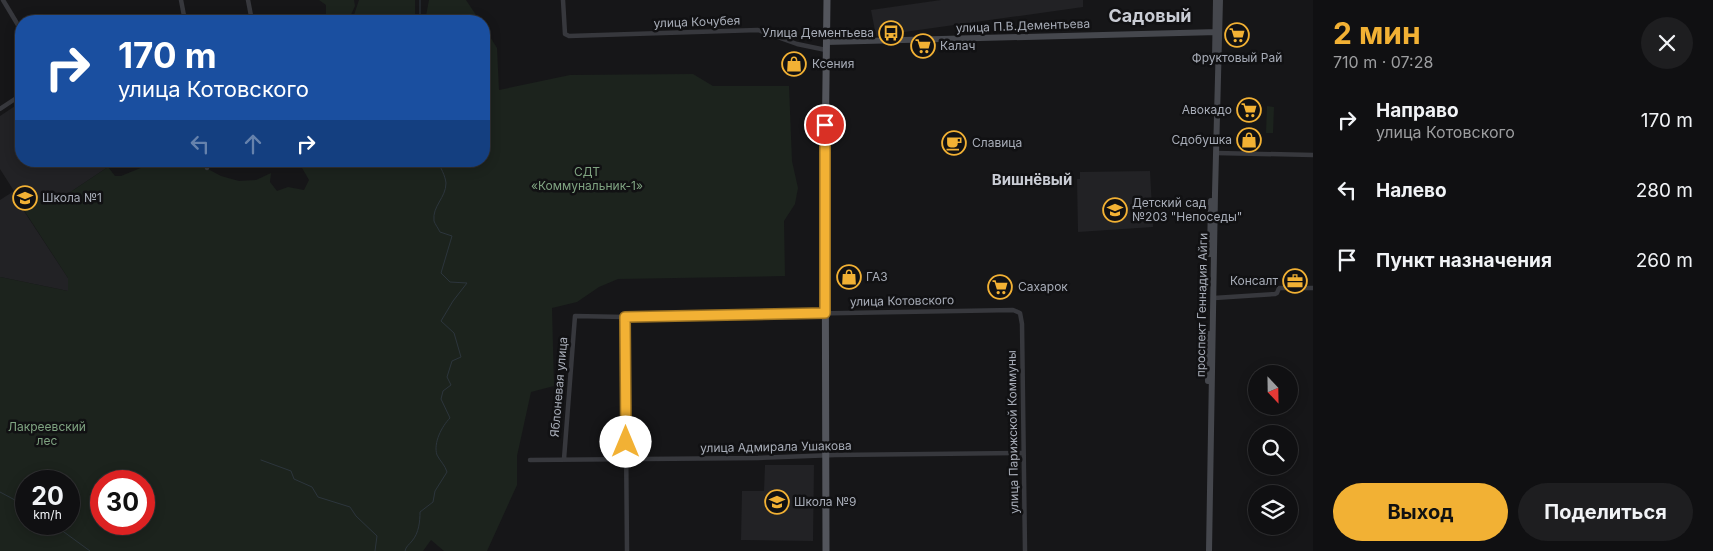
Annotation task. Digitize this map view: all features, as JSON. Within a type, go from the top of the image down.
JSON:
[{"type":"main road","points":[[826,551],[827,0]]},
{"type":"main road","name":"проспект Геннадия Айги","points":[[1205,551],[1216,153],[1216,0]]},
{"type":"main road","name":"проспект Геннадия Айги","points":[[1209,551],[1217,32],[1220,0]]},
{"type":"main road","name":"улица П.В.Дементьева","points":[[826,42],[1217,32]]},
{"type":"street","points":[[3,0],[15,20]]},
{"type":"street","points":[[181,0],[184,15]]},
{"type":"street","points":[[248,0],[251,15]]},
{"type":"street","name":"улица Кочубея","points":[[563,0],[565,34],[568,36],[758,30],[798,44],[826,50]]},
{"type":"street","points":[[0,109],[15,99]]},
{"type":"street","points":[[1216,153],[1313,155]]},
{"type":"street","points":[[1212,298],[1275,294],[1278,293],[1279,288],[1313,288]]},
{"type":"street","name":"улица Котовского","points":[[575,316],[625,317],[1013,310],[1020,313]]},
{"type":"street","name":"улица Парижской Коммуны","points":[[1020,313],[1022,324],[1025,551]]},
{"type":"street","name":"Яблоневая улица","points":[[564,459],[575,316]]},
{"type":"street","points":[[625,317],[627,551]]},
{"type":"street","name":"улица Адмирала Ушакова","points":[[530,460],[1023,453]]},
{"type":"shaded area","points":[[941,0],[1083,0],[1083,7],[876,36],[871,10]]},
{"type":"shaded area","name":"Школа №1","points":[[15,106],[15,167],[108,167],[66,195],[18,202],[68,278],[68,291],[0,277],[0,200],[14,191],[0,169],[0,116]]},
{"type":"shaded area","name":"Детский сад №203 \"Непоседы\"","points":[[1150,171],[1153,227],[1078,232],[1077,179],[1080,179],[1080,172]]},
{"type":"shaded area","name":"Школа №9","points":[[765,465],[814,465],[813,541],[741,540],[742,491],[764,491]]},
{"type":"green space","points":[[319,0],[354,0],[355,6],[351,15],[326,15],[326,5]]},
{"type":"green space","points":[[359,0],[415,0],[415,15],[354,15]]},
{"type":"green space","points":[[429,0],[466,0],[476,15],[426,15]]},
{"type":"green space","points":[[490,37],[497,48],[499,90],[570,75],[693,74],[713,86],[789,86],[792,161],[798,188],[795,204],[784,221],[785,276],[618,279],[599,287],[577,302],[552,308],[554,386],[531,392],[517,456],[517,485],[487,551],[444,551],[431,540],[423,551],[0,551],[0,277],[68,291],[68,278],[18,201],[66,195],[108,167],[115,176],[121,176],[143,167],[204,167],[221,176],[239,181],[256,180],[271,173],[270,182],[277,191],[288,187],[304,190],[309,180],[301,167],[490,167]]},
{"type":"green space","points":[[1267,106],[1274,107],[1273,133],[1266,133]]},
{"type":"waterway","points":[[420,0],[420,15]]},
{"type":"waterway","points":[[405,551],[418,531],[420,512],[433,502],[435,491],[447,472],[436,450],[439,435],[450,418],[441,399],[443,391],[451,385],[447,377],[452,361],[461,357],[454,333],[441,321],[467,283],[450,282],[441,273],[452,236],[440,232],[434,221],[435,211],[444,193],[446,183],[440,167]]},
{"type":"waterway","points":[[261,460],[291,471],[294,479],[312,487],[318,497],[350,507],[356,516],[377,536],[375,551]]},
{"type":"waterway","points":[[0,492],[15,500]]},
{"type":"waterway","points":[[68,535],[90,551]]},
{"type":"place","name":"Улица Дементьева","points":[[891,33]]},
{"type":"place","name":"Фруктовый Рай","points":[[1237,35]]},
{"type":"place","name":"Калач","points":[[923,46]]},
{"type":"place","name":"Ксения","points":[[794,64]]},
{"type":"place","name":"Авокадо","points":[[1249,110]]},
{"type":"place","name":"Сдобушка","points":[[1249,140]]},
{"type":"place","name":"Славица","points":[[954,143]]},
{"type":"place","name":"Школа №1","points":[[25,198]]},
{"type":"place","name":"Детский сад №203 \"Непоседы\"","points":[[1115,210]]},
{"type":"place","name":"ГАЗ","points":[[849,277]]},
{"type":"place","name":"Консалт","points":[[1295,281]]},
{"type":"place","name":"Сахарок","points":[[1000,287]]},
{"type":"place","name":"Школа №9","points":[[777,502]]},
{"type":"district","name":"Садовый","points":[[1150,16]]},
{"type":"district","name":"Вишнёвый","points":[[1032,180]]},
{"type":"route","points":[[626,442],[625,317],[825,313],[825,125]]},
{"type":"park label","name":"СДТ «Коммунальник-1»","points":[[587,179]]},
{"type":"park label","name":"Лакреевский лес","points":[[47,434]]}]
